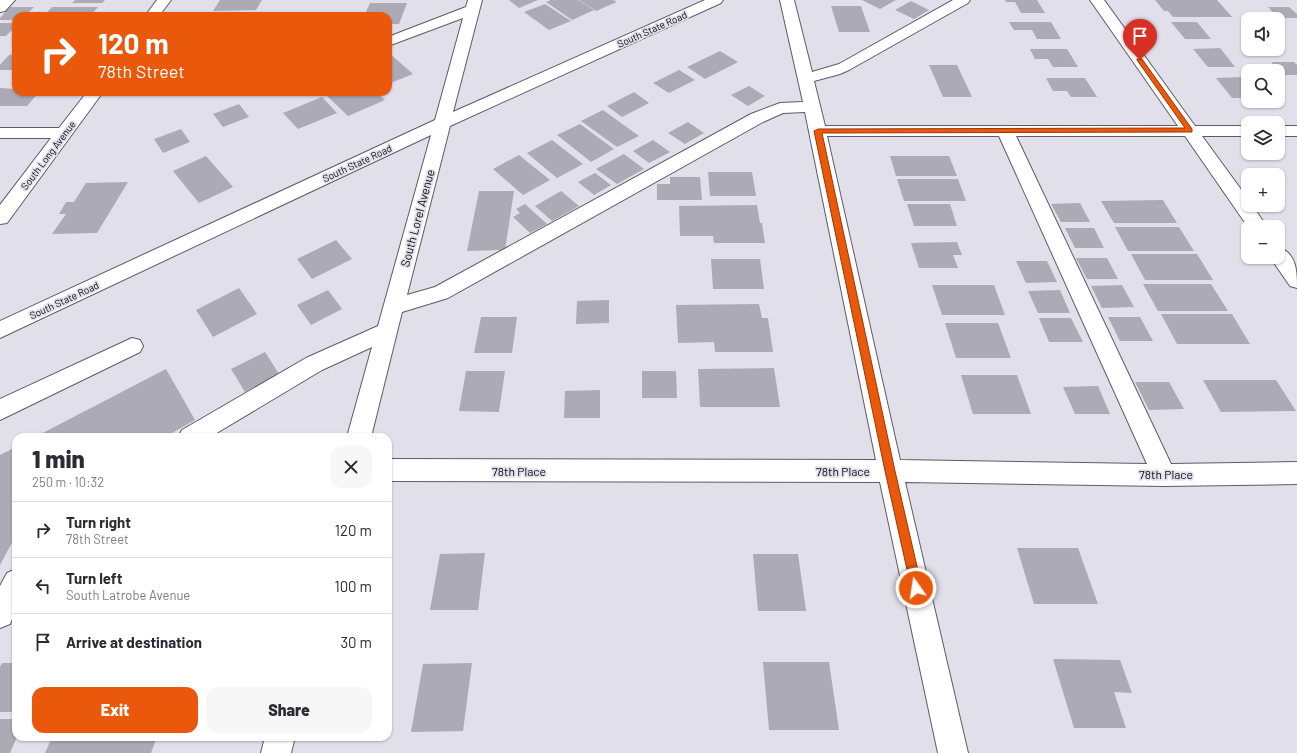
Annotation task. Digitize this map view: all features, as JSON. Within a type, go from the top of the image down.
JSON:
[{"type":"street","points":[[0,8],[8,0]]},
{"type":"street","points":[[155,12],[164,0]]},
{"type":"street","name":"South State Road","points":[[0,330],[442,124],[716,0]]},
{"type":"street","points":[[788,0],[818,131],[890,471],[953,753]]},
{"type":"street","points":[[806,78],[844,67],[963,0]]},
{"type":"street","points":[[1097,0],[1253,220]]},
{"type":"street","points":[[392,40],[474,5]]},
{"type":"street","name":"South Lorel Avenue","points":[[360,433],[474,5]]},
{"type":"street","name":"South Long Avenue","points":[[0,218],[92,96]]},
{"type":"street","points":[[393,307],[441,293],[757,118],[780,108],[812,107]]},
{"type":"street","points":[[1285,130],[1297,130]]},
{"type":"street","points":[[818,131],[1241,131]]},
{"type":"street","points":[[1005,131],[1164,474]]},
{"type":"street","points":[[0,134],[64,133]]},
{"type":"street","points":[[1285,264],[1297,281]]},
{"type":"street","points":[[197,433],[314,364],[387,330]]},
{"type":"street","points":[[0,410],[132,346]]},
{"type":"street","name":"78th Place","points":[[392,470],[890,471],[1164,474],[1297,473]]},
{"type":"street","points":[[0,614],[12,590]]},
{"type":"street","points":[[276,753],[279,741]]},
{"type":"building","points":[[75,0],[105,0],[102,3],[72,3]]},
{"type":"building","points":[[220,0],[262,0],[256,10],[213,11]]},
{"type":"building","points":[[509,0],[538,0],[519,8]]},
{"type":"building","points":[[551,0],[578,0],[594,10],[572,20],[546,2]]},
{"type":"building","points":[[579,0],[613,0],[617,2],[596,11]]},
{"type":"building","points":[[862,0],[896,0],[880,9]]},
{"type":"building","points":[[1005,0],[1037,0],[1045,13],[1021,13],[1015,2],[1006,2]]},
{"type":"building","points":[[1155,0],[1217,0],[1232,17],[1173,17],[1168,11],[1164,11]]},
{"type":"building","points":[[911,1],[929,10],[914,19],[895,10]]},
{"type":"building","points":[[370,3],[407,3],[399,24],[392,24],[392,12],[366,12]]},
{"type":"building","points":[[545,4],[571,21],[549,30],[524,12]]},
{"type":"building","points":[[831,6],[861,6],[870,32],[839,32]]},
{"type":"building","points":[[10,7],[34,7],[29,12],[12,12],[12,20],[0,20],[0,18]]},
{"type":"building","points":[[52,7],[98,7],[94,12],[48,12]]},
{"type":"building","points":[[1268,7],[1289,7],[1297,14],[1297,18],[1285,18],[1285,12],[1273,12]]},
{"type":"building","points":[[1009,22],[1051,22],[1061,39],[1037,39],[1032,30],[1014,30]]},
{"type":"building","points":[[1171,22],[1197,22],[1211,39],[1185,39]]},
{"type":"building","points":[[0,23],[12,23],[12,30],[6,36],[0,36]]},
{"type":"building","points":[[1220,48],[1235,67],[1208,67],[1193,49]]},
{"type":"building","points":[[1030,49],[1067,49],[1078,67],[1053,67],[1048,59],[1035,59]]},
{"type":"building","points":[[720,51],[738,62],[705,79],[687,67]]},
{"type":"building","points":[[9,55],[12,55],[12,70],[0,70],[0,65]]},
{"type":"building","points":[[392,56],[413,74],[392,82]]},
{"type":"building","points":[[1271,62],[1294,62],[1297,65],[1297,75],[1285,75],[1285,64],[1273,64]]},
{"type":"building","points":[[929,65],[957,65],[972,97],[943,97]]},
{"type":"building","points":[[679,70],[695,80],[669,93],[653,83]]},
{"type":"building","points":[[1241,77],[1241,98],[1232,98],[1216,78]]},
{"type":"building","points":[[1046,78],[1085,78],[1097,97],[1071,97],[1067,91],[1053,91]]},
{"type":"building","points":[[749,86],[765,96],[748,106],[731,95]]},
{"type":"building","points":[[0,88],[12,89],[12,96],[36,96],[27,106],[0,106]]},
{"type":"building","points":[[634,92],[649,103],[622,117],[607,106]]},
{"type":"building","points":[[327,96],[380,96],[385,100],[348,116]]},
{"type":"building","points":[[322,97],[337,113],[298,129],[283,113]]},
{"type":"building","points":[[239,104],[249,117],[223,127],[213,114]]},
{"type":"building","points":[[603,110],[639,136],[617,147],[581,121]]},
{"type":"building","points":[[688,122],[704,133],[685,144],[668,133]]},
{"type":"building","points":[[580,124],[614,149],[591,162],[557,135]]},
{"type":"building","points":[[181,129],[190,142],[163,153],[154,139]]},
{"type":"building","points":[[552,140],[583,164],[557,178],[527,153]]},
{"type":"building","points":[[653,140],[670,152],[649,163],[633,151]]},
{"type":"building","points":[[624,154],[644,169],[617,184],[596,169]]},
{"type":"building","points":[[519,155],[550,180],[523,195],[493,169]]},
{"type":"building","points":[[206,156],[233,187],[199,203],[173,171]]},
{"type":"building","points":[[890,156],[949,156],[957,176],[896,176]]},
{"type":"building","points":[[708,172],[752,172],[756,196],[710,196]]},
{"type":"building","points":[[595,173],[611,185],[594,195],[578,182]]},
{"type":"building","points":[[670,177],[700,177],[702,200],[657,200],[657,184],[670,184]]},
{"type":"building","points":[[897,179],[958,179],[966,201],[904,201]]},
{"type":"building","points":[[128,182],[97,233],[52,234],[66,214],[59,214],[66,202],[74,202],[86,183]]},
{"type":"building","points":[[479,191],[514,191],[505,250],[467,251]]},
{"type":"building","points":[[561,191],[579,206],[552,221],[535,206]]},
{"type":"building","points":[[1163,200],[1177,223],[1114,223],[1101,201]]},
{"type":"building","points":[[1080,203],[1090,222],[1061,222],[1051,204]]},
{"type":"building","points":[[525,204],[547,224],[530,233],[513,217],[520,213],[516,209]]},
{"type":"building","points":[[907,204],[950,204],[957,226],[914,226]]},
{"type":"building","points":[[757,205],[765,243],[714,243],[713,236],[680,236],[679,206]]},
{"type":"building","points":[[1115,227],[1179,227],[1194,251],[1128,251]]},
{"type":"building","points":[[1065,228],[1094,228],[1104,248],[1075,248]]},
{"type":"building","points":[[336,240],[352,259],[312,279],[297,259]]},
{"type":"building","points":[[957,242],[962,255],[953,255],[958,268],[919,268],[911,243]]},
{"type":"building","points":[[1131,254],[1197,254],[1213,280],[1145,280]]},
{"type":"building","points":[[1076,258],[1107,258],[1118,279],[1087,279]]},
{"type":"building","points":[[711,259],[760,259],[764,289],[713,289]]},
{"type":"building","points":[[1016,261],[1047,261],[1057,282],[1026,283]]},
{"type":"building","points":[[1143,284],[1211,284],[1228,311],[1158,311]]},
{"type":"building","points":[[932,285],[994,285],[1005,315],[942,315]]},
{"type":"building","points":[[1122,285],[1134,307],[1102,308],[1091,286]]},
{"type":"building","points":[[239,288],[257,314],[213,337],[196,310]]},
{"type":"building","points":[[328,290],[342,309],[311,325],[297,305]]},
{"type":"building","points":[[1060,290],[1070,313],[1038,313],[1028,291]]},
{"type":"building","points":[[609,300],[609,323],[576,324],[577,301]]},
{"type":"building","points":[[759,304],[762,318],[768,318],[773,352],[715,352],[714,342],[678,343],[676,305]]},
{"type":"building","points":[[1161,314],[1232,314],[1250,344],[1177,344]]},
{"type":"building","points":[[481,317],[517,317],[512,353],[474,353]]},
{"type":"building","points":[[1108,317],[1140,317],[1153,341],[1120,341]]},
{"type":"building","points":[[1039,318],[1071,318],[1083,342],[1049,342]]},
{"type":"building","points":[[945,323],[998,323],[1011,358],[956,358]]},
{"type":"building","points":[[265,352],[279,374],[245,392],[231,369]]},
{"type":"building","points":[[774,368],[780,407],[700,407],[698,369]]},
{"type":"building","points":[[166,369],[195,420],[172,433],[43,433]]},
{"type":"building","points":[[466,371],[505,371],[499,412],[459,411]]},
{"type":"building","points":[[642,371],[676,371],[677,398],[642,398]]},
{"type":"building","points":[[961,375],[1017,375],[1031,414],[973,414]]},
{"type":"building","points":[[1203,380],[1276,380],[1296,411],[1221,412]]},
{"type":"building","points":[[1135,382],[1169,382],[1184,409],[1149,410]]},
{"type":"building","points":[[1098,386],[1110,414],[1075,414],[1063,387]]},
{"type":"building","points":[[600,390],[600,418],[564,418],[565,391]]},
{"type":"building","points":[[12,449],[12,542],[0,565],[0,455]]},
{"type":"building","points":[[1017,548],[1078,548],[1098,604],[1034,604]]},
{"type":"building","points":[[485,553],[478,610],[430,610],[440,554]]},
{"type":"building","points":[[753,554],[798,554],[806,611],[758,611]]},
{"type":"building","points":[[1053,659],[1120,660],[1132,693],[1114,692],[1126,728],[1074,728]]},
{"type":"building","points":[[763,662],[829,662],[839,730],[769,730]]},
{"type":"building","points":[[2,663],[12,663],[12,712],[0,712],[0,667]]},
{"type":"building","points":[[472,663],[463,731],[411,732],[423,664]]},
{"type":"building","points":[[0,719],[12,719],[12,741],[15,741],[10,753],[0,753]]},
{"type":"building","points":[[50,741],[156,741],[151,753],[45,753]]},
{"type":"route","points":[[916,588],[818,131],[1190,130],[1140,60]]}]
